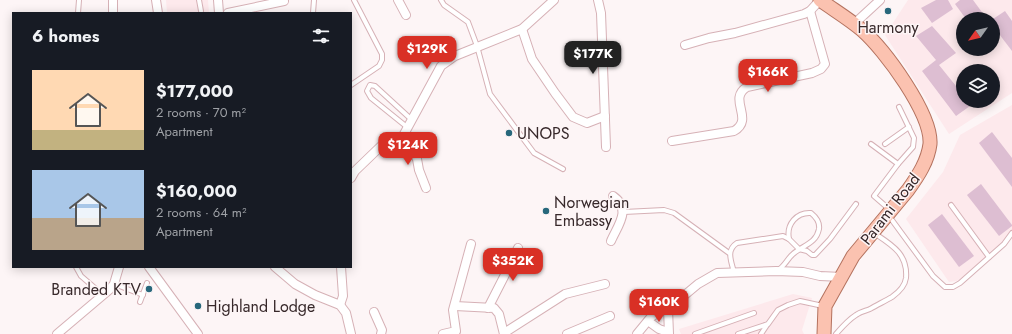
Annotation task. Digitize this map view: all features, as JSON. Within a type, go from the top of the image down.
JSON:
[{"type":"main road","name":"Parami Road","points":[[820,0],[854,24],[874,42],[893,65],[921,110],[928,129],[930,142],[928,157],[908,190],[853,256],[825,306],[824,334]]},
{"type":"street","points":[[113,0],[113,12]]},
{"type":"street","points":[[156,0],[158,12]]},
{"type":"street","points":[[218,0],[219,12]]},
{"type":"street","points":[[398,0],[406,15]]},
{"type":"street","points":[[352,176],[355,171],[381,146],[403,136],[441,66],[455,56],[522,29],[554,0]]},
{"type":"street","points":[[598,0],[601,13],[606,147]]},
{"type":"street","points":[[685,45],[804,14],[810,11],[820,0]]},
{"type":"street","points":[[854,24],[880,0]]},
{"type":"street","points":[[233,12],[284,1]]},
{"type":"street","points":[[672,142],[734,131],[740,127],[743,121],[739,96],[741,90],[747,87],[821,70],[825,64],[810,11]]},
{"type":"street","points":[[522,29],[532,60],[573,117],[587,123],[605,116]]},
{"type":"street","points":[[403,136],[417,159],[419,170],[426,188]]},
{"type":"street","points":[[611,241],[624,212],[622,203],[613,196]]},
{"type":"street","points":[[443,334],[456,330],[453,310],[471,244]]},
{"type":"street","points":[[491,308],[518,248]]},
{"type":"street","points":[[56,334],[104,295],[114,284],[119,268]]},
{"type":"street","points":[[150,268],[198,334]]},
{"type":"street","points":[[275,268],[295,284],[315,295],[340,305],[346,313],[351,334]]},
{"type":"street","points":[[340,305],[343,296],[341,268]]},
{"type":"street","points":[[637,334],[651,317],[668,309],[698,284],[717,273],[776,271],[803,272],[820,276],[842,277]]},
{"type":"street","points":[[455,306],[491,308],[499,314],[504,333],[565,294],[605,284]]},
{"type":"street","points":[[648,321],[659,329],[668,333],[668,309]]},
{"type":"street","points":[[374,312],[382,330],[381,334]]},
{"type":"street","points":[[567,334],[610,316]]},
{"type":"lane","points":[[78,0],[78,12]]},
{"type":"lane","points":[[199,0],[201,11]]},
{"type":"lane","points":[[313,12],[314,0]]},
{"type":"lane","points":[[352,84],[378,66],[382,60],[382,54],[354,0]]},
{"type":"lane","points":[[441,0],[444,5],[468,22],[477,46],[490,94],[534,153],[563,169]]},
{"type":"lane","points":[[370,85],[375,86],[410,124],[371,98],[367,91],[370,85]]},
{"type":"lane","points":[[899,107],[914,138],[914,147],[898,164],[874,196],[890,212],[933,276],[945,288],[953,287],[960,283],[989,258],[1004,244],[1012,233]]},
{"type":"lane","points":[[885,144],[909,127]]},
{"type":"lane","points":[[871,144],[898,164]]},
{"type":"lane","points":[[734,272],[730,252],[731,248],[737,243],[783,236],[789,239],[799,249],[808,251],[812,255],[816,255],[830,240],[856,204]]},
{"type":"lane","points":[[951,205],[989,258]]},
{"type":"lane","points":[[624,212],[664,210],[674,213],[730,252]]},
{"type":"lane","points":[[776,271],[785,265],[793,254],[799,249],[814,240],[818,234],[819,226],[816,217],[812,213],[804,212],[798,216],[792,222],[787,232],[789,239]]},
{"type":"lane","points":[[836,334],[844,324],[857,314],[893,296],[902,288],[905,282],[905,262],[900,254],[893,246],[873,232]]},
{"type":"lane","points":[[77,268],[82,276],[104,295]]},
{"type":"lane","points":[[140,302],[147,283]]},
{"type":"lane","points":[[114,284],[142,296]]},
{"type":"lane","points":[[761,334],[778,310],[788,305],[800,301],[825,306]]},
{"type":"lane","points":[[695,334],[754,313]]},
{"type":"lane","points":[[738,334],[768,324]]},
{"type":"shaded area","points":[[166,0],[208,0],[209,12],[167,12]]},
{"type":"shaded area","points":[[908,0],[1012,0],[1012,93],[1000,101],[1000,64],[956,64],[956,108],[989,108],[949,134],[885,35]]},
{"type":"shaded area","points":[[1012,105],[1012,229],[1004,241],[990,255],[957,281],[949,282],[906,219],[943,172],[960,135]]},
{"type":"shaded area","points":[[793,294],[812,298],[802,330],[804,334],[681,334],[679,329]]},
{"type":"building","points":[[936,0],[948,0],[953,9],[932,23],[921,8]]},
{"type":"building","points":[[960,0],[973,0],[982,12],[961,12],[955,4]]},
{"type":"building","points":[[1005,11],[1012,21],[1012,51],[1000,35],[1000,14]]},
{"type":"building","points":[[932,26],[956,53],[939,65],[956,86],[956,108],[967,108],[956,116],[922,71],[936,60],[916,36]]},
{"type":"building","points":[[992,132],[1012,158],[1012,187],[979,143]]},
{"type":"building","points":[[981,184],[1012,225],[999,236],[967,195]]},
{"type":"building","points":[[942,214],[974,256],[959,267],[928,225]]},
{"type":"place","name":"Harmony","points":[[888,11]]},
{"type":"place","name":"UNOPS","points":[[509,133]]},
{"type":"place","name":"Norwegian Embassy","points":[[546,211]]},
{"type":"place","name":"Branded KTV","points":[[149,289]]},
{"type":"place","name":"Highland Lodge","points":[[198,306]]}]
